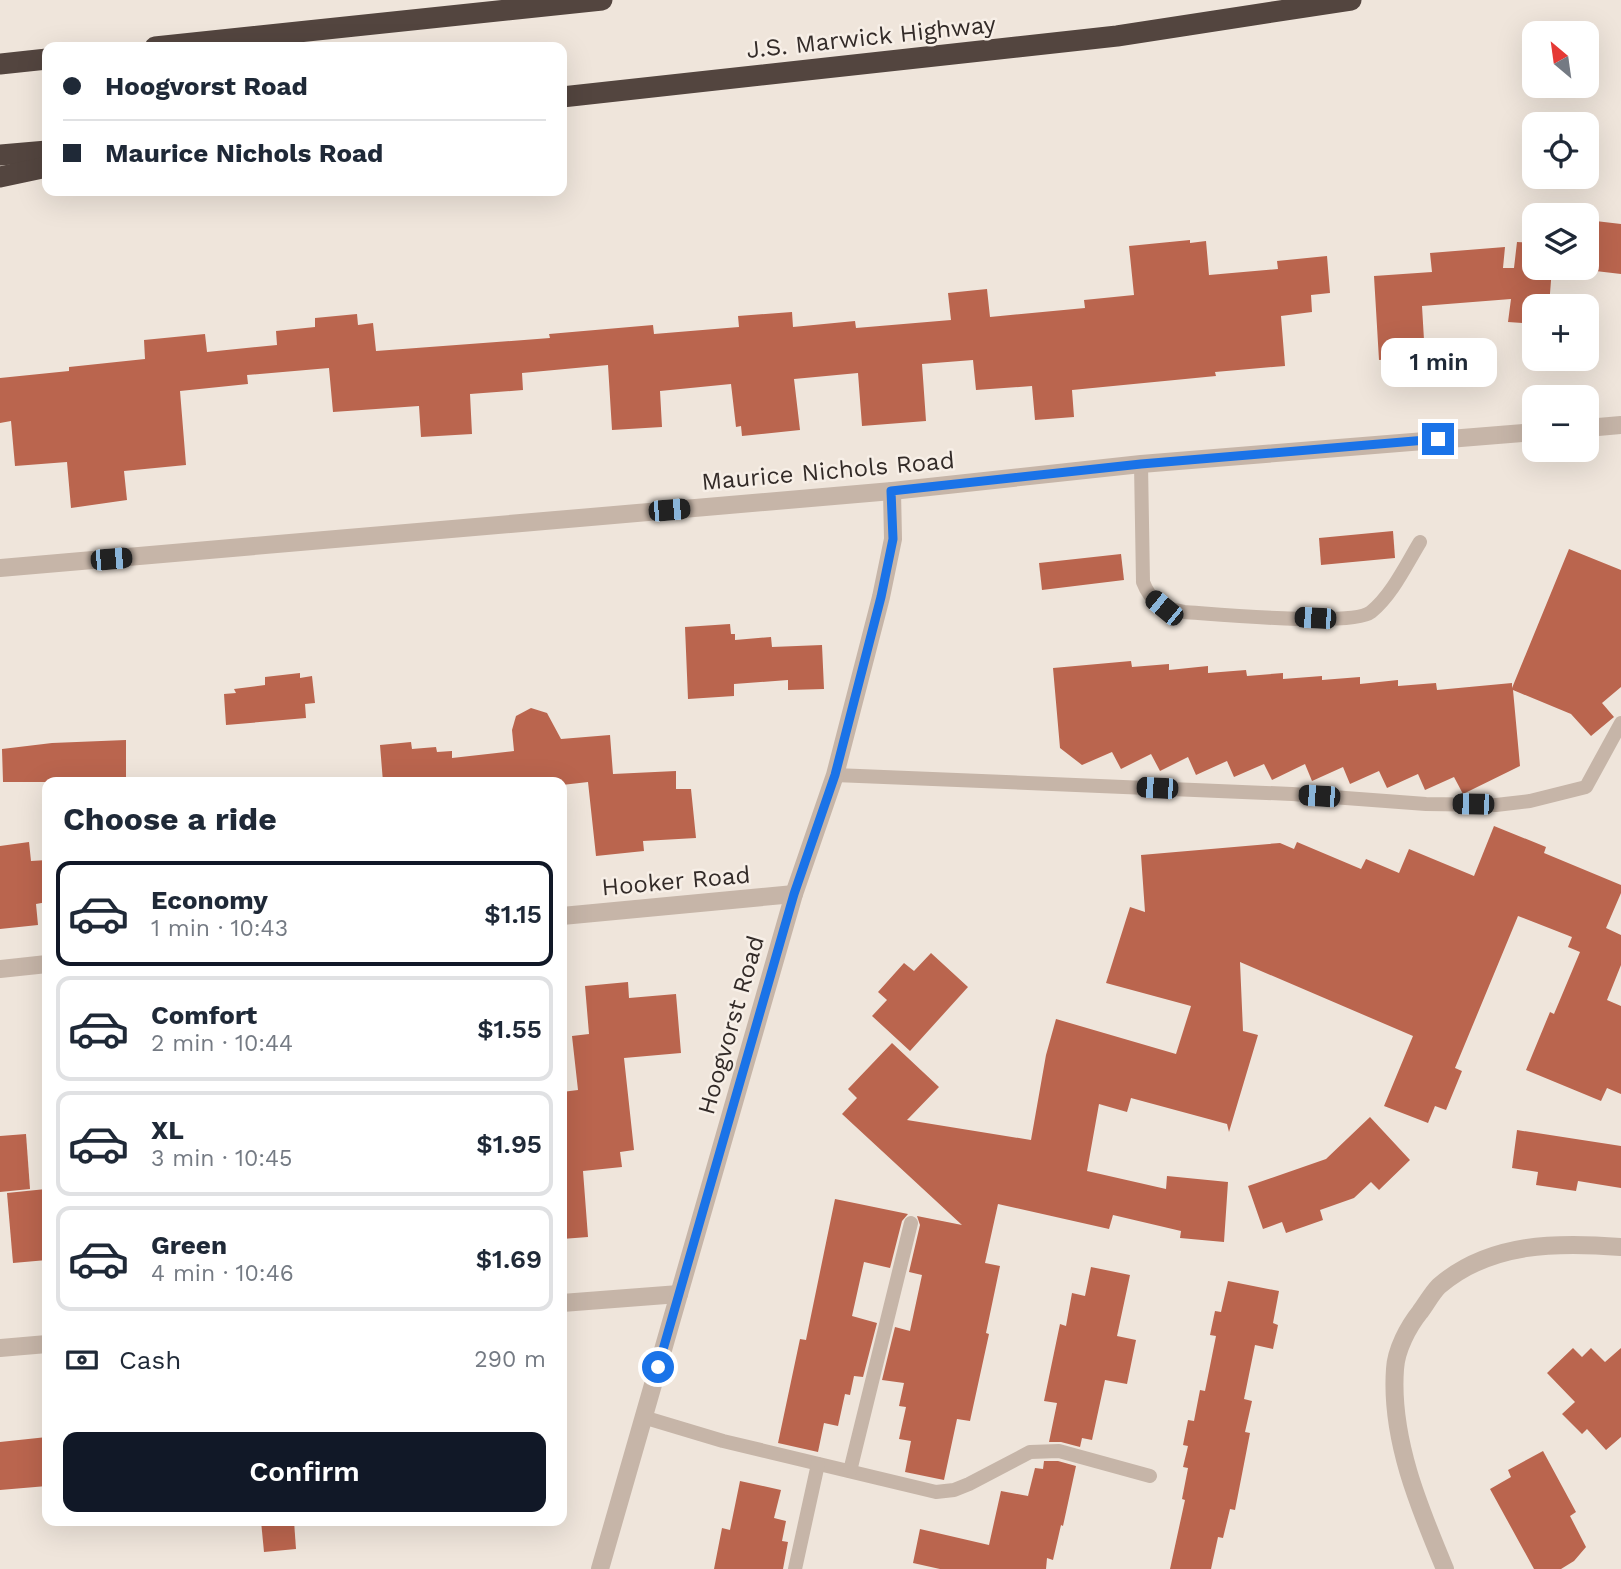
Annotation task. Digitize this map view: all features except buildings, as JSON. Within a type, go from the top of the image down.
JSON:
[{"type":"highway","points":[[203,42],[602,0]]},
{"type":"highway","name":"J.S. Marwick Highway","points":[[567,96],[1104,37],[1351,0]]},
{"type":"highway","points":[[0,64],[42,60]]},
{"type":"highway","points":[[0,155],[42,151]]},
{"type":"highway","points":[[0,177],[42,168]]},
{"type":"street","points":[[1599,427],[1621,425]]},
{"type":"street","name":"Maurice Nichols Road","points":[[0,568],[891,491],[1141,464],[1522,433]]},
{"type":"street","name":"Hoogvorst Road","points":[[600,1569],[794,894],[835,775],[881,597],[893,539],[891,491]]},
{"type":"street","name":"Hooker Road","points":[[567,916],[794,894]]},
{"type":"street","points":[[0,969],[42,965]]},
{"type":"street","points":[[1445,1569],[1421,1513],[1398,1431],[1395,1367],[1409,1327],[1438,1287],[1476,1262],[1520,1248],[1573,1243],[1621,1247]]},
{"type":"street","points":[[567,1303],[679,1294]]},
{"type":"street","points":[[0,1348],[42,1344]]},
{"type":"lane","points":[[1141,464],[1143,582],[1149,597],[1164,608],[1184,612],[1342,620],[1369,614],[1387,594],[1420,542]]},
{"type":"lane","points":[[835,775],[1278,793],[1426,804],[1496,805],[1530,801],[1586,787],[1621,723]]},
{"type":"lane","points":[[850,1471],[911,1223]]},
{"type":"lane","points":[[643,1417],[723,1441],[936,1492],[954,1490],[970,1484],[1030,1452],[1045,1449],[1150,1476]]},
{"type":"lane","points":[[795,1569],[818,1464]]},
{"type":"route","points":[[658,1367],[794,894],[835,775],[881,597],[893,539],[891,491],[1141,464],[1438,439]]}]
